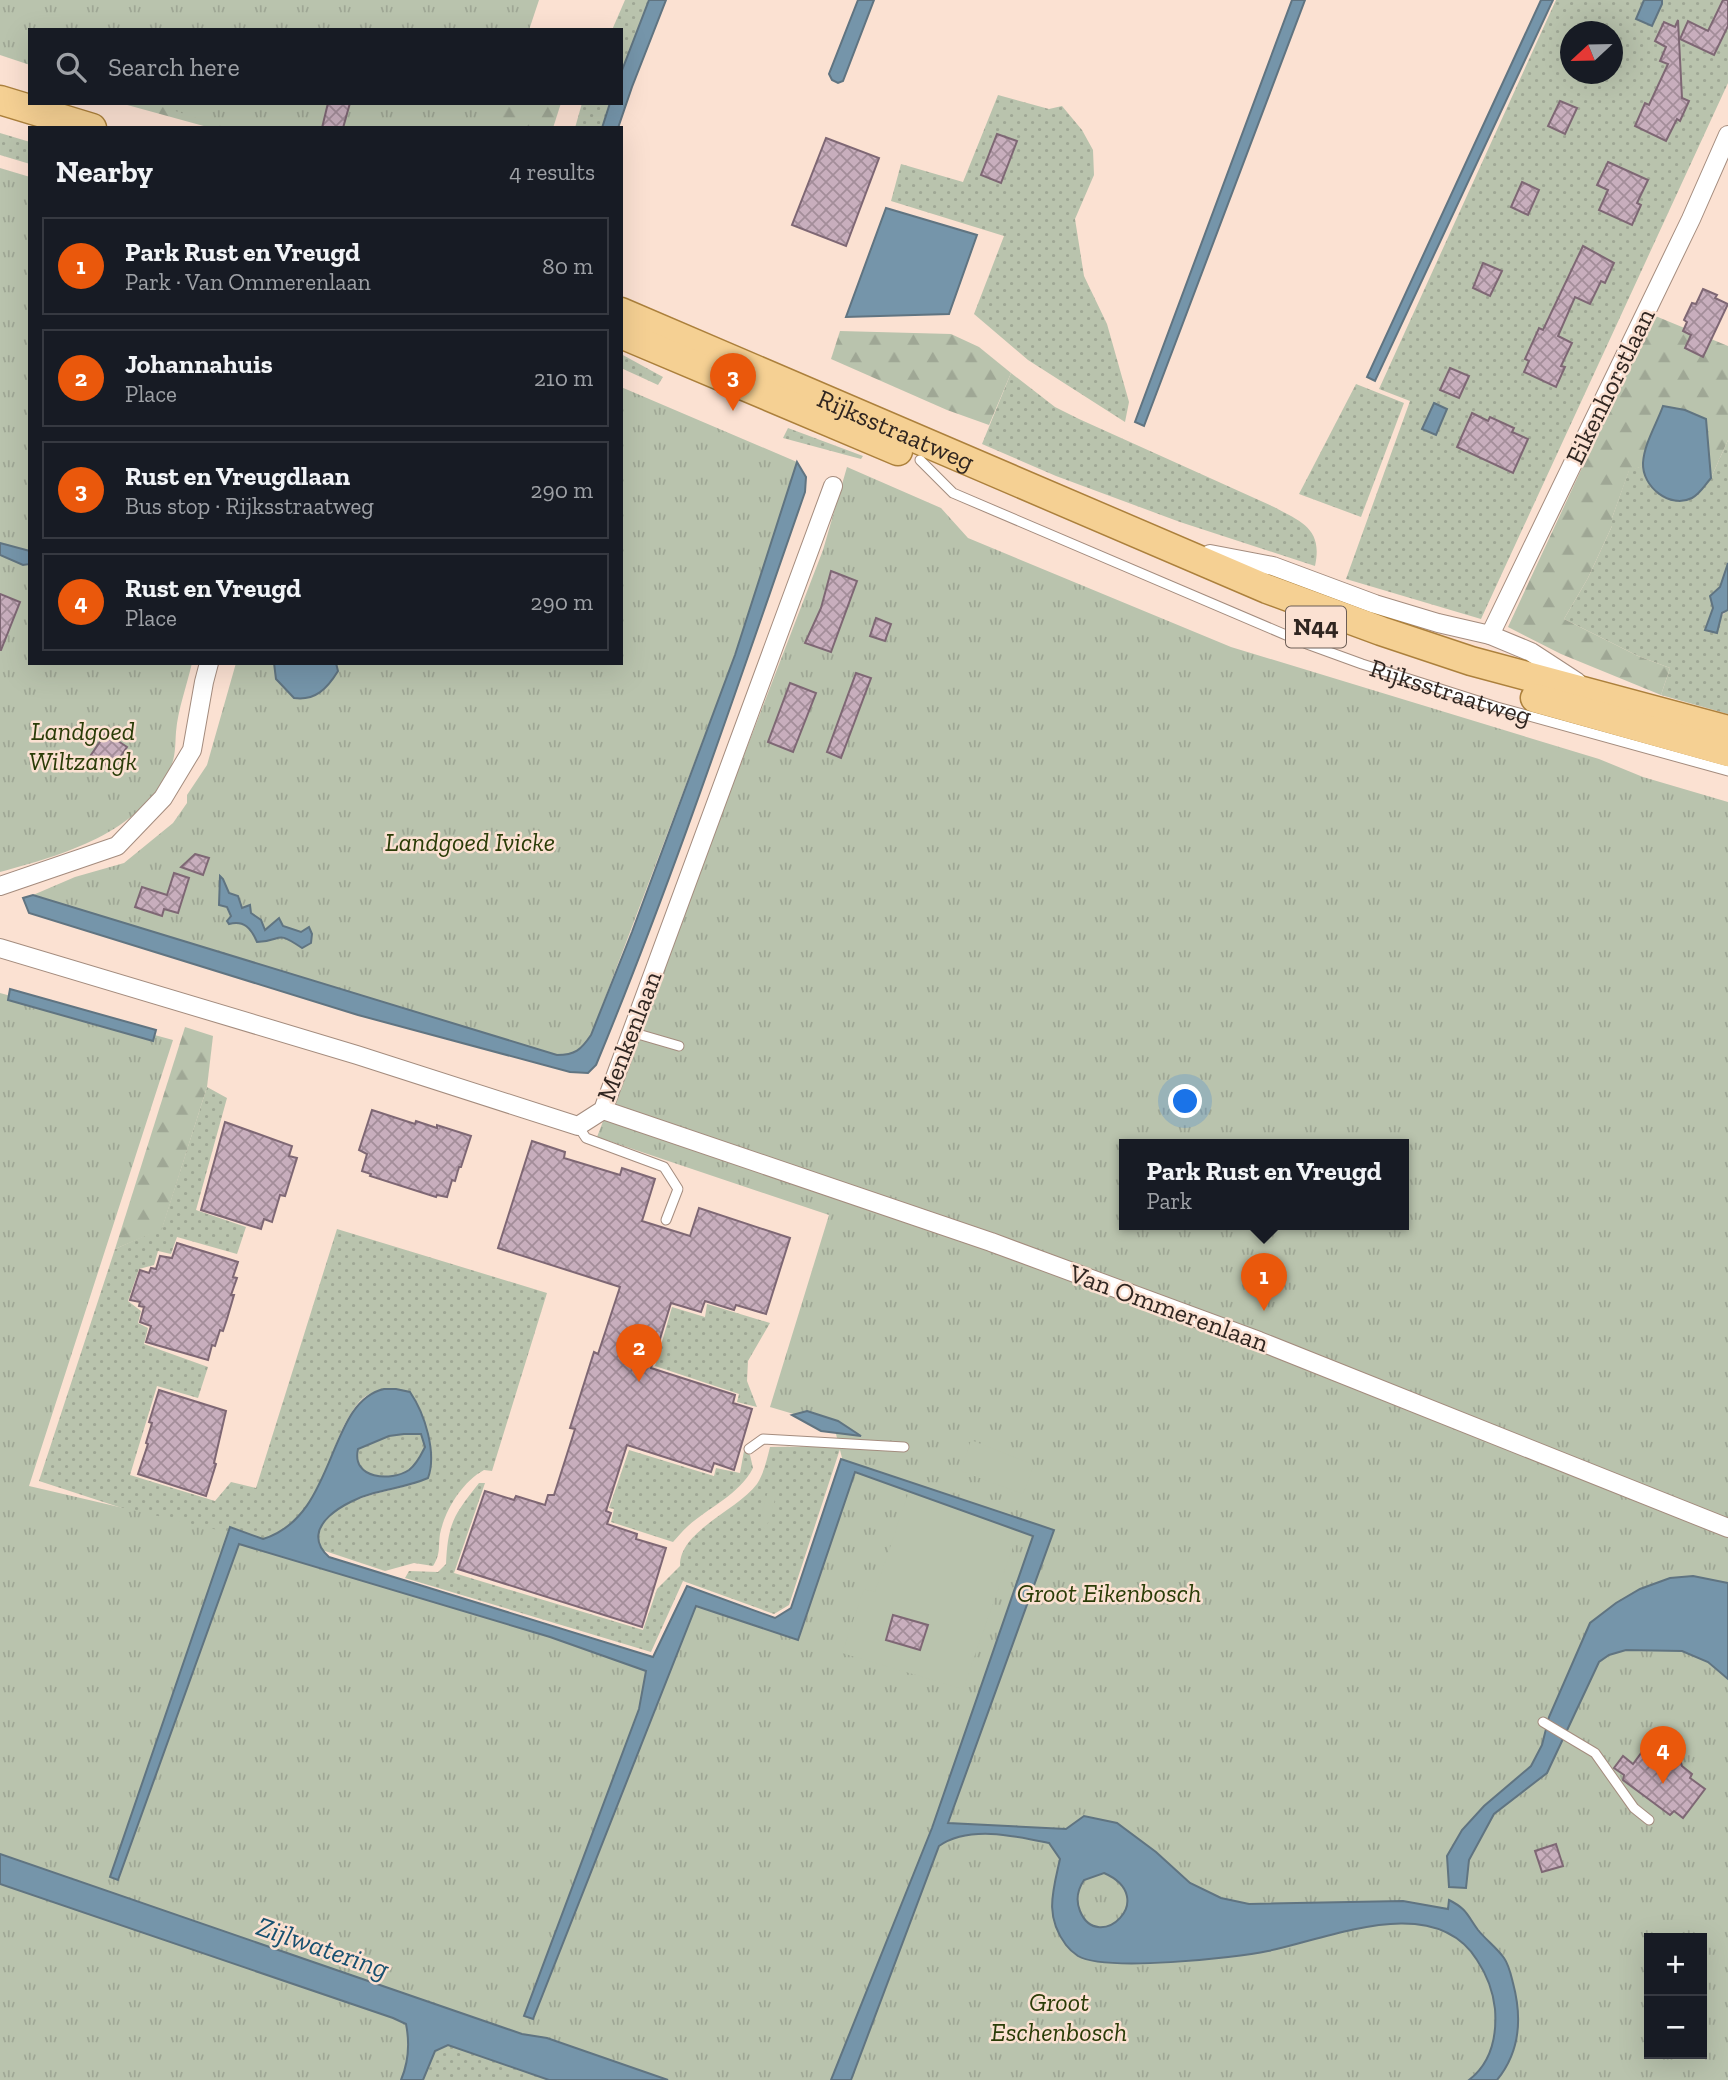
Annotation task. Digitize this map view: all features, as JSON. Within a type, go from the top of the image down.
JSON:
[{"type":"main road","points":[[0,100],[85,126]]},
{"type":"main road","points":[[0,120],[28,128]]},
{"type":"main road","name":"Rijksstraatweg","points":[[623,313],[1267,589],[1471,662],[1728,730]]},
{"type":"main road","name":"Rijksstraatweg","points":[[623,335],[1257,604],[1375,650],[1470,681],[1728,751]]},
{"type":"street","name":"Eikenhorstlaan","points":[[1490,635],[1691,219],[1728,135]]},
{"type":"street","name":"Menkenlaan","points":[[0,948],[357,1055],[578,1126],[603,1110],[833,486]]},
{"type":"street","name":"Rijksstraatweg","points":[[1172,548],[1273,566],[1375,604],[1490,635],[1531,652],[1598,695]]},
{"type":"street","points":[[0,886],[117,846],[163,798],[192,750],[208,665]]},
{"type":"street","name":"Van Ommerenlaan","points":[[603,1110],[990,1242],[1259,1341],[1728,1528]]},
{"type":"lane","name":"Rijksstraatweg","points":[[920,460],[954,494],[1307,644],[1472,699],[1728,771]]},
{"type":"lane","points":[[631,1032],[679,1046]]},
{"type":"lane","points":[[578,1126],[586,1138],[664,1167],[678,1189],[666,1220]]},
{"type":"lane","points":[[749,1448],[763,1438],[904,1447]]},
{"type":"lane","points":[[1543,1722],[1594,1754],[1634,1808],[1649,1820]]},
{"type":"green space","points":[[0,0],[539,0],[530,28],[28,28],[28,64],[0,55]]},
{"type":"green space","points":[[625,0],[649,0],[623,68],[623,28],[613,28]]},
{"type":"green space","points":[[1556,0],[1728,0],[1728,83],[1481,619],[1346,579],[1410,401],[1379,389]]},
{"type":"green space","points":[[998,95],[1049,109],[1062,106],[1082,130],[1093,150],[1094,175],[1075,219],[1084,276],[1107,324],[1129,402],[1125,422],[1028,360],[974,314],[1004,236],[891,201],[901,164],[963,182]]},
{"type":"green space","points":[[127,105],[296,105],[290,126],[204,126]]},
{"type":"green space","points":[[157,105],[503,105],[497,126],[221,126]]},
{"type":"green space","points":[[375,105],[560,105],[554,126],[371,126]]},
{"type":"green space","points":[[581,105],[609,105],[603,126],[576,126]]},
{"type":"green space","points":[[0,133],[28,141],[28,163],[0,155]]},
{"type":"green space","points":[[0,168],[28,176],[28,555],[0,545]]},
{"type":"green space","points":[[1653,315],[1728,346],[1728,440],[1711,478],[1709,457],[1663,406],[1643,466],[1629,471],[1612,518],[1612,526],[1588,578],[1564,619],[1638,656],[1670,668],[1661,695],[1561,654],[1508,627]]},
{"type":"green space","points":[[840,331],[951,334],[979,347],[1011,373],[989,425],[947,410],[831,359]]},
{"type":"green space","points":[[623,355],[663,377],[658,385],[623,369]]},
{"type":"green space","points":[[1011,373],[1055,407],[1293,517],[1313,535],[1317,553],[1315,566],[1180,522],[1056,476],[982,444]]},
{"type":"green space","points":[[1356,384],[1404,403],[1361,517],[1299,494]]},
{"type":"green space","name":"Landgoed Ivicke","points":[[623,388],[797,462],[735,655],[591,1035],[581,1048],[573,1053],[557,1055],[33,895],[75,877],[124,863],[173,823],[207,765],[235,665],[623,665]]},
{"type":"green space","points":[[788,428],[863,456],[861,459],[783,438]]},
{"type":"green space","points":[[1728,440],[1728,563],[1720,587],[1710,596],[1713,608],[1706,630],[1728,610],[1728,714],[1661,695],[1670,668],[1638,656],[1564,619],[1588,578],[1612,526],[1612,518],[1629,470],[1643,466],[1645,475],[1657,493],[1694,497],[1711,478]]},
{"type":"green space","points":[[847,467],[941,508],[968,538],[1231,647],[1599,759],[1643,777],[1728,802],[1728,2080],[585,2080],[433,2031],[413,2080],[0,2080],[0,993],[173,1040],[29,1486],[235,1534],[659,1667],[691,1594],[791,1629],[845,1470],[834,1426],[770,1407],[829,1215],[597,1137],[823,550]]},
{"type":"green space","name":"Landgoed Wiltzangk","points":[[0,549],[28,559],[28,665],[192,665],[179,715],[172,764],[157,791],[140,810],[120,825],[74,849],[0,872]]},
{"type":"green space","points":[[185,1027],[213,1036],[207,1087],[162,1229],[115,1249]]},
{"type":"green space","points":[[207,1087],[227,1098],[196,1210],[246,1227],[237,1254],[177,1237],[171,1254],[158,1251],[154,1265],[139,1269],[128,1301],[141,1311],[138,1323],[148,1328],[144,1344],[208,1367],[198,1398],[157,1386],[130,1475],[215,1501],[231,1482],[256,1488],[337,1229],[547,1293],[492,1471],[484,1470],[476,1475],[450,1506],[442,1525],[438,1554],[433,1566],[414,1563],[385,1571],[319,1549],[319,1533],[325,1520],[336,1510],[367,1496],[414,1484],[430,1447],[417,1402],[410,1392],[383,1390],[364,1397],[359,1402],[347,1420],[313,1499],[301,1515],[285,1529],[263,1539],[231,1527],[223,1541],[39,1481],[115,1249],[162,1228]]},
{"type":"green space","points":[[707,1304],[770,1323],[748,1361],[747,1381],[757,1407],[737,1402],[739,1394],[655,1366],[672,1307],[705,1317]]},
{"type":"green space","points":[[421,1434],[425,1447],[409,1470],[383,1477],[366,1472],[361,1467],[358,1449],[389,1436]]},
{"type":"green space","points":[[971,1440],[1034,1465],[1023,1494],[961,1471]]},
{"type":"green space","points":[[841,1446],[789,1605],[774,1614],[683,1581],[651,1652],[405,1578],[409,1571],[438,1572],[446,1564],[448,1538],[454,1520],[479,1483],[485,1483],[454,1573],[643,1630],[657,1589],[680,1566],[682,1553],[689,1542],[757,1484],[770,1447]]},
{"type":"green space","points":[[629,1450],[714,1476],[716,1468],[740,1473],[744,1451],[750,1455],[753,1468],[740,1486],[696,1519],[673,1542],[611,1522],[614,1509],[609,1508]]},
{"type":"green space","points":[[768,1491],[777,1493],[766,1529],[758,1526]]},
{"type":"green space","points":[[909,1491],[1019,1530],[963,1689],[842,1653],[864,1589],[875,1592]]},
{"type":"green space","points":[[448,2045],[549,2080],[423,2080],[435,2051]]},
{"type":"water","points":[[649,0],[666,0],[619,126],[603,126],[609,105],[623,105],[623,68]]},
{"type":"water","points":[[858,0],[874,0],[843,81],[838,83],[832,80],[829,74]]},
{"type":"water","points":[[1292,0],[1305,0],[1144,426],[1135,422]]},
{"type":"water","points":[[1541,0],[1553,0],[1375,381],[1367,377]]},
{"type":"water","points":[[1644,0],[1662,0],[1652,26],[1636,19]]},
{"type":"water","points":[[886,208],[977,235],[949,314],[846,317]]},
{"type":"water","points":[[1434,403],[1447,409],[1436,435],[1422,429]]},
{"type":"water","points":[[1663,406],[1685,410],[1706,419],[1711,478],[1698,494],[1684,501],[1675,501],[1659,494],[1652,488],[1644,472],[1646,448]]},
{"type":"water","points":[[797,462],[806,477],[805,492],[705,780],[652,923],[596,1065],[588,1073],[570,1072],[358,1015],[29,913],[23,898],[33,895],[557,1055],[577,1051],[591,1035],[632,932],[735,655]]},
{"type":"water","points":[[0,543],[28,550],[28,564],[23,565],[0,555]]},
{"type":"water","points":[[1728,563],[1728,610],[1722,613],[1717,633],[1705,630],[1713,608],[1710,596],[1720,587]]},
{"type":"water","points":[[274,665],[336,665],[338,671],[320,692],[308,698],[294,698],[276,679]]},
{"type":"water","points":[[220,876],[229,893],[238,896],[242,908],[250,905],[251,913],[261,920],[265,930],[279,918],[283,926],[301,932],[309,927],[312,934],[311,943],[302,948],[283,937],[257,942],[246,926],[239,923],[229,924],[227,921],[231,916],[227,907],[219,905]]},
{"type":"water","points":[[10,989],[156,1030],[153,1041],[8,1000]]},
{"type":"water","points":[[384,1389],[410,1392],[428,1434],[431,1457],[428,1478],[363,1497],[339,1508],[322,1525],[318,1535],[320,1546],[329,1557],[653,1657],[687,1586],[775,1618],[791,1608],[841,1459],[1054,1530],[948,1823],[1066,1829],[1084,1816],[1117,1823],[1156,1852],[1190,1883],[1221,1898],[1249,1904],[1403,1901],[1448,1909],[1449,1900],[1460,1906],[1504,1958],[1510,1970],[1518,2021],[1515,2046],[1505,2069],[1497,2080],[1469,2080],[1483,2066],[1491,2048],[1495,2019],[1493,1995],[1477,1960],[1458,1939],[1435,1928],[1408,1924],[1379,1925],[1268,1951],[1200,1960],[1141,1963],[1093,1961],[1070,1950],[1055,1924],[1052,1903],[1060,1859],[1049,1843],[1008,1835],[978,1834],[951,1840],[939,1846],[851,2080],[831,2080],[932,1828],[1033,1536],[855,1472],[798,1640],[696,1606],[533,2019],[524,2016],[639,1709],[646,1671],[550,1637],[239,1544],[118,1880],[110,1877],[230,1527],[263,1539],[287,1526],[305,1508],[319,1485],[351,1415],[365,1398]],"holes":[[[421,1434],[425,1447],[409,1470],[383,1477],[366,1472],[360,1467],[358,1449],[389,1436]],[[1104,1873],[1120,1884],[1127,1896],[1126,1908],[1120,1918],[1111,1925],[1099,1927],[1089,1923],[1078,1907],[1077,1898],[1084,1880]]]},
{"type":"water","points":[[807,1411],[838,1421],[861,1436],[821,1431],[792,1415]]},
{"type":"water","points":[[1693,1576],[1728,1583],[1728,1679],[1708,1662],[1682,1651],[1626,1650],[1609,1655],[1599,1662],[1547,1773],[1494,1814],[1469,1860],[1466,1888],[1449,1887],[1447,1856],[1462,1830],[1484,1806],[1531,1766],[1542,1745],[1549,1717],[1590,1623],[1640,1589],[1670,1578]]},
{"type":"water","points":[[0,1854],[522,2034],[547,2038],[668,2080],[549,2080],[448,2045],[435,2051],[423,2080],[401,2080],[408,2052],[406,2024],[0,1884]]},
{"type":"building","points":[[1723,0],[1728,0],[1728,26],[1714,55],[1680,39],[1688,21],[1708,31]]},
{"type":"building","points":[[1678,20],[1682,98],[1689,101],[1680,121],[1677,119],[1666,141],[1635,126],[1645,103],[1649,105],[1668,64],[1660,61],[1666,47],[1655,41],[1664,22],[1675,27]]},
{"type":"building","points":[[1560,101],[1577,108],[1565,134],[1548,126]]},
{"type":"building","points":[[328,105],[349,105],[344,126],[322,126]]},
{"type":"building","points":[[997,134],[1017,141],[1001,183],[981,175]]},
{"type":"building","points":[[826,138],[879,158],[846,246],[792,225]]},
{"type":"building","points":[[1608,162],[1648,180],[1637,203],[1641,205],[1632,225],[1599,210],[1608,190],[1597,185]]},
{"type":"building","points":[[1522,182],[1539,190],[1528,215],[1511,207]]},
{"type":"building","points":[[1583,246],[1614,263],[1605,283],[1601,281],[1590,304],[1575,297],[1558,336],[1572,343],[1561,366],[1565,367],[1556,387],[1524,372],[1529,361],[1525,359],[1539,328],[1543,330]]},
{"type":"building","points":[[1483,263],[1502,271],[1490,296],[1473,288]]},
{"type":"building","points":[[1703,289],[1728,304],[1703,357],[1685,348],[1691,335],[1683,331],[1687,322],[1684,320],[1692,303],[1696,304]]},
{"type":"building","points":[[1450,368],[1469,376],[1459,398],[1440,390]]},
{"type":"building","points":[[1472,413],[1488,421],[1490,417],[1514,428],[1512,432],[1528,439],[1513,473],[1457,447]]},
{"type":"building","points":[[831,571],[857,581],[831,652],[805,643],[821,608]]},
{"type":"building","points":[[0,594],[20,602],[1,650],[0,650]]},
{"type":"building","points":[[876,618],[891,624],[885,641],[870,636]]},
{"type":"building","points":[[856,673],[871,678],[841,758],[827,752]]},
{"type":"building","points":[[790,683],[816,693],[793,752],[768,742]]},
{"type":"building","points":[[106,733],[127,747],[112,769],[91,755]]},
{"type":"building","points":[[195,854],[209,858],[203,875],[181,867]]},
{"type":"building","points":[[174,873],[189,878],[178,913],[164,909],[162,916],[135,907],[142,887],[167,895]]},
{"type":"building","points":[[372,1110],[415,1124],[416,1121],[437,1128],[437,1125],[471,1136],[447,1197],[436,1197],[362,1171],[367,1154],[359,1150]]},
{"type":"building","points":[[225,1122],[292,1146],[289,1156],[297,1158],[285,1196],[280,1195],[272,1222],[264,1219],[261,1229],[201,1210]]},
{"type":"building","points":[[532,1141],[565,1152],[564,1158],[620,1175],[622,1168],[655,1179],[642,1221],[690,1236],[699,1208],[790,1238],[766,1314],[736,1305],[734,1310],[705,1301],[701,1312],[671,1303],[651,1368],[735,1395],[733,1403],[752,1409],[734,1470],[714,1463],[711,1472],[627,1445],[606,1511],[611,1513],[607,1524],[637,1534],[636,1539],[666,1548],[642,1627],[458,1569],[485,1491],[514,1500],[516,1496],[545,1505],[548,1495],[554,1495],[575,1429],[570,1428],[594,1352],[598,1354],[620,1287],[498,1248]]},
{"type":"building","points":[[177,1243],[238,1262],[233,1277],[237,1278],[231,1295],[234,1295],[227,1319],[215,1346],[212,1345],[208,1360],[146,1342],[151,1326],[140,1322],[144,1307],[139,1306],[140,1302],[130,1300],[140,1270],[149,1273],[151,1268],[156,1269],[160,1256],[172,1258]]},
{"type":"building","points":[[159,1390],[226,1411],[214,1463],[216,1464],[206,1496],[138,1474],[148,1444],[146,1443],[152,1423],[149,1422]]},
{"type":"building","points":[[893,1615],[928,1625],[920,1650],[886,1640]]},
{"type":"building","points":[[1647,1745],[1652,1750],[1654,1747],[1664,1754],[1672,1753],[1680,1759],[1682,1766],[1692,1774],[1690,1778],[1705,1789],[1683,1818],[1674,1811],[1670,1815],[1623,1780],[1624,1775],[1614,1768],[1623,1756],[1633,1764]]},
{"type":"building","points":[[1556,1844],[1563,1866],[1542,1872],[1535,1851]]},
{"type":"place","name":"Rust en Vreugdlaan","points":[[733,411]]},
{"type":"place","name":"Park Rust en Vreugd","points":[[1264,1311]]},
{"type":"place","name":"Johannahuis","points":[[639,1382]]},
{"type":"place","name":"Rust en Vreugd","points":[[1663,1784]]},
{"type":"park label","name":"Groot Eikenbosch","points":[[1109,1593]]},
{"type":"park label","name":"Groot Eschenbosch","points":[[1059,2017]]},
{"type":"water label","name":"Zijlwatering","points":[[323,1947]]}]
